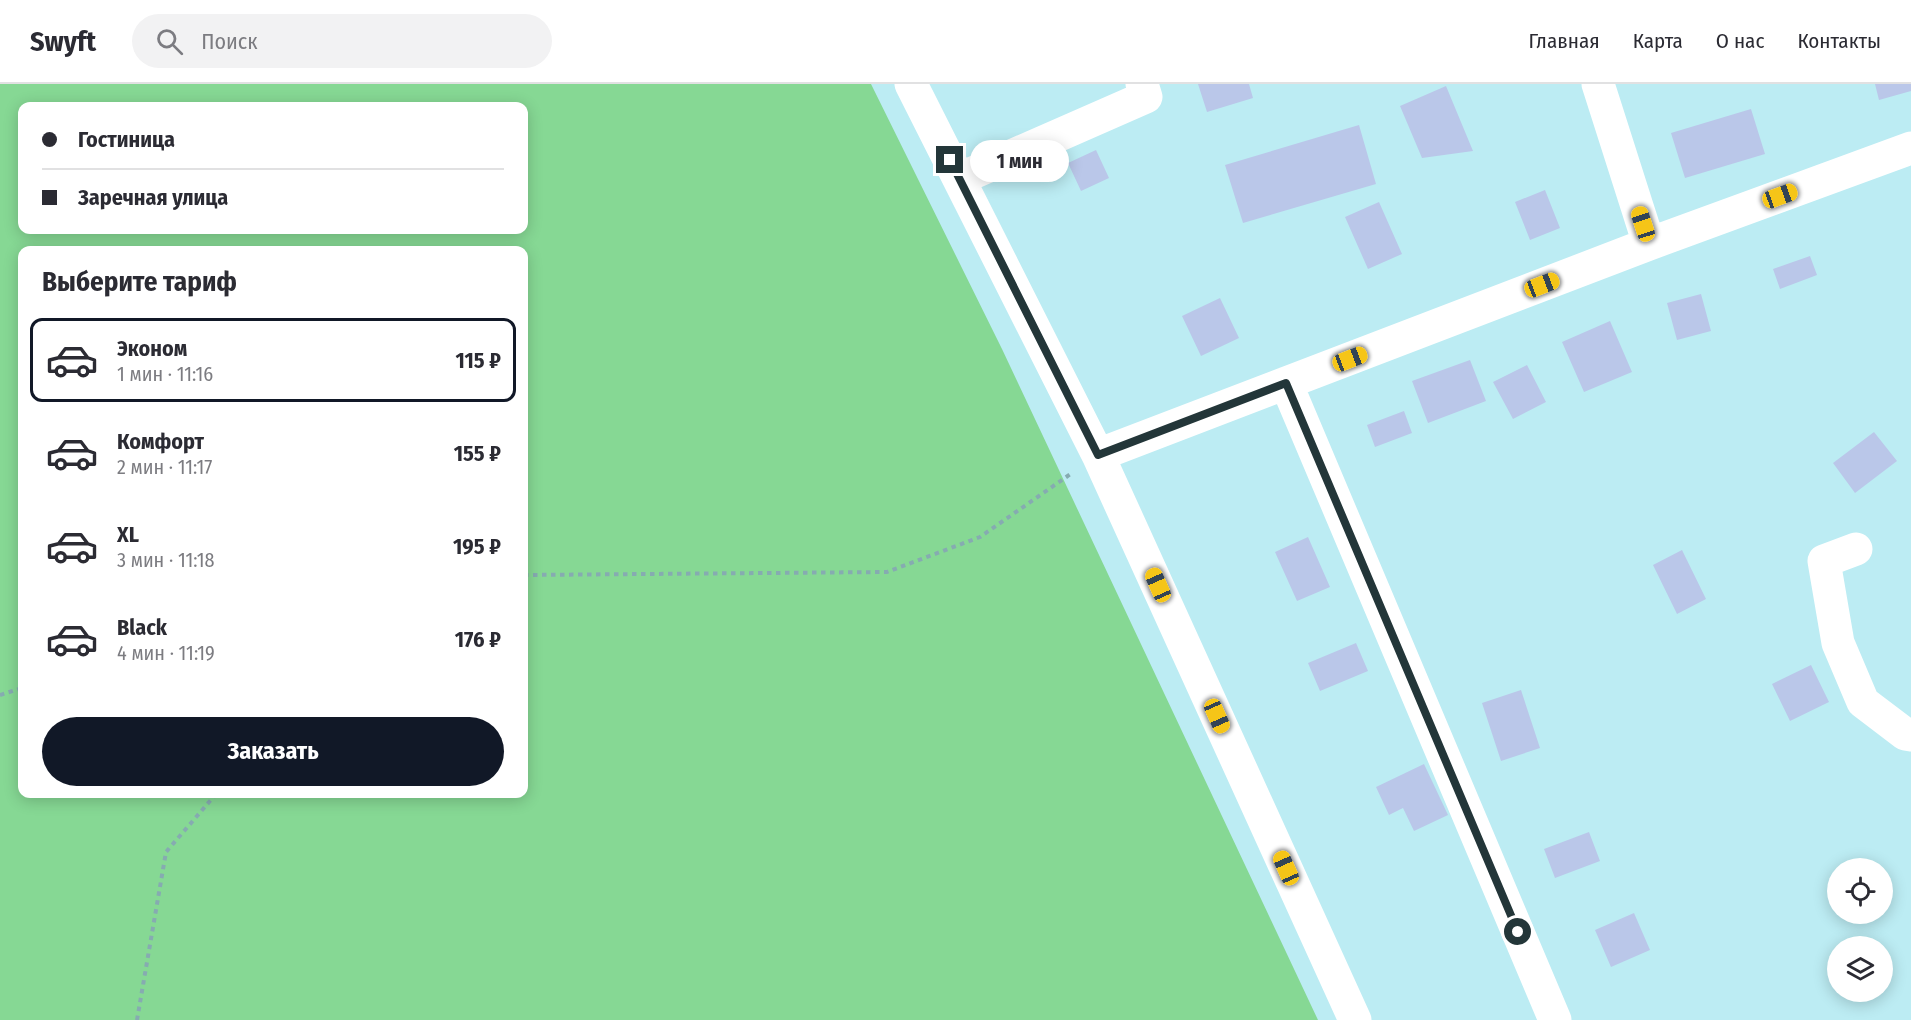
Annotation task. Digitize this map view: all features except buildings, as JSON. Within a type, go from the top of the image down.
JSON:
[{"type":"street","points":[[911,84],[1098,455],[1355,1020]]},
{"type":"street","points":[[959,180],[1146,97],[1142,84]]},
{"type":"street","points":[[1598,84],[1649,244]]},
{"type":"street","points":[[1098,455],[1649,244],[1911,148]]},
{"type":"street","points":[[1286,383],[1555,1020]]},
{"type":"street","points":[[1856,549],[1824,561],[1838,644],[1863,702],[1905,734],[1911,735]]},
{"type":"path","points":[[528,575],[887,572],[980,537],[1098,455]]},
{"type":"path","points":[[0,695],[18,689]]},
{"type":"path","points":[[137,1020],[166,852],[213,798]]},
{"type":"green space","points":[[0,84],[871,84],[1002,349],[1318,1020],[0,1020]]},
{"type":"route","points":[[950,160],[1098,455],[1286,383],[1518,932]]}]
